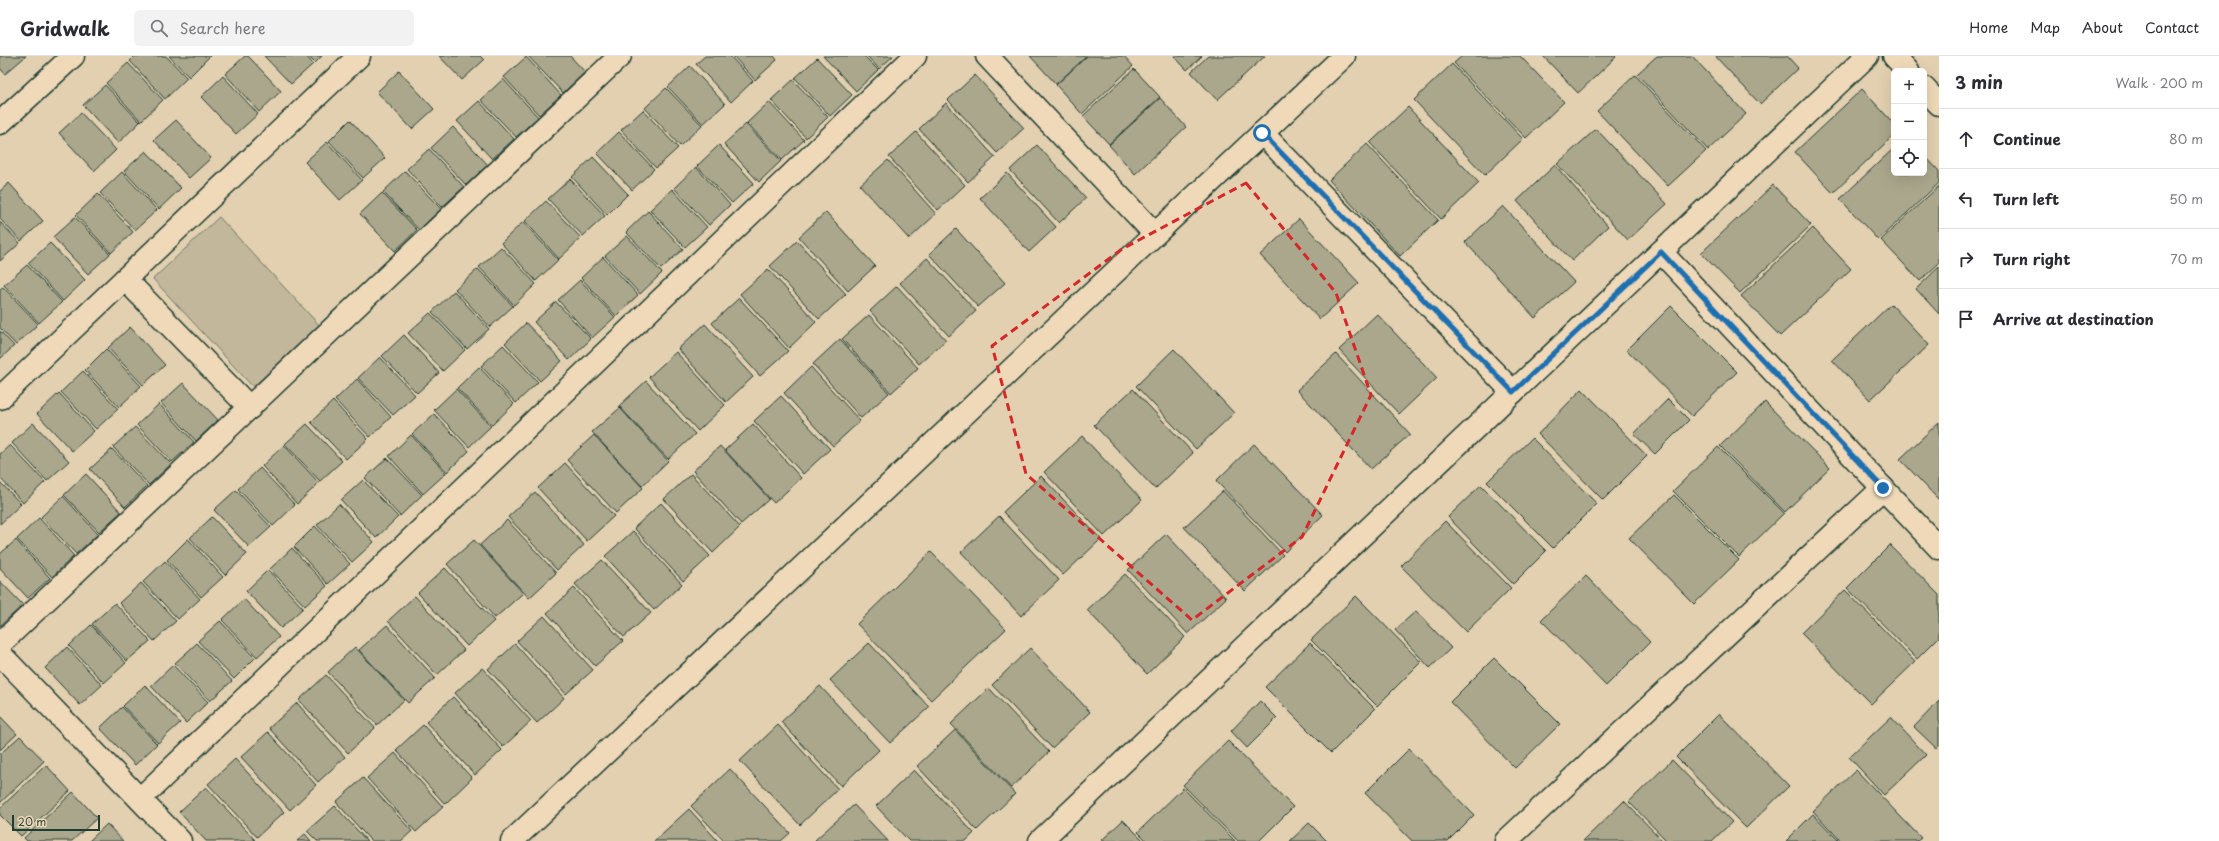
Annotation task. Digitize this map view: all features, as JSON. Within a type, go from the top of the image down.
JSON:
[{"type":"street","points":[[4,113],[73,56]]},
{"type":"street","points":[[0,398],[359,56]]},
{"type":"street","points":[[140,799],[915,56]]},
{"type":"street","points":[[987,56],[1155,234]]},
{"type":"street","points":[[1040,841],[1867,56]]},
{"type":"street","points":[[1894,56],[1905,68]]},
{"type":"street","points":[[0,644],[250,408],[617,57]]},
{"type":"street","points":[[512,841],[1341,57]]},
{"type":"street","points":[[1927,91],[1939,104]]},
{"type":"street","points":[[1262,133],[1513,392]]},
{"type":"street","points":[[1661,252],[1939,548]]},
{"type":"street","points":[[125,279],[250,408]]},
{"type":"street","points":[[1506,841],[1883,488]]},
{"type":"street","points":[[0,654],[180,841]]},
{"type":"highlighted area","points":[[1246,183],[1336,293],[1371,395],[1302,537],[1192,620],[1026,474],[992,346],[1122,249]]},
{"type":"shaded area","points":[[219,217],[321,327],[254,388],[153,279]]},
{"type":"building","points":[[0,56],[26,56],[5,74],[0,68]]},
{"type":"building","points":[[135,56],[166,56],[187,78],[165,99],[130,61]]},
{"type":"building","points":[[169,56],[210,56],[189,77]]},
{"type":"building","points":[[245,56],[248,56],[281,91],[259,112],[225,74]]},
{"type":"building","points":[[264,56],[306,56],[313,64],[291,84]]},
{"type":"building","points":[[308,56],[322,56],[315,63]]},
{"type":"building","points":[[439,56],[480,56],[484,60],[462,80]]},
{"type":"building","points":[[528,56],[570,56],[585,72],[563,93]]},
{"type":"building","points":[[705,56],[730,56],[753,81],[731,102],[696,64]]},
{"type":"building","points":[[733,56],[774,56],[777,60],[755,80]]},
{"type":"building","points":[[823,56],[864,56],[878,70],[856,91]]},
{"type":"building","points":[[867,56],[893,56],[879,69]]},
{"type":"building","points":[[1030,56],[1087,56],[1056,84]]},
{"type":"building","points":[[1087,56],[1124,56],[1133,66],[1082,114],[1056,85]]},
{"type":"building","points":[[1174,56],[1202,56],[1187,70]]},
{"type":"building","points":[[1208,56],[1265,56],[1217,100],[1191,72]]},
{"type":"building","points":[[1462,56],[1520,56],[1564,102],[1526,138],[1454,63]]},
{"type":"building","points":[[1543,56],[1615,56],[1616,57],[1578,93]]},
{"type":"building","points":[[1657,56],[1692,56],[1746,114],[1708,150],[1637,74]]},
{"type":"building","points":[[1715,56],[1787,56],[1798,68],[1760,104]]},
{"type":"building","points":[[526,57],[561,95],[539,115],[504,77]]},
{"type":"building","points":[[817,58],[852,95],[830,116],[795,78]]},
{"type":"building","points":[[128,63],[163,100],[141,121],[106,83]]},
{"type":"building","points":[[1452,64],[1523,139],[1485,175],[1414,100]]},
{"type":"building","points":[[690,66],[725,104],[703,124],[668,87]]},
{"type":"building","points":[[1134,69],[1160,97],[1109,144],[1083,116]]},
{"type":"building","points":[[399,71],[434,109],[412,129],[377,92]]},
{"type":"building","points":[[975,75],[1024,128],[997,153],[948,100]]},
{"type":"building","points":[[1635,75],[1706,151],[1668,186],[1597,111]]},
{"type":"building","points":[[223,76],[258,114],[236,134],[201,97]]},
{"type":"building","points":[[503,79],[538,117],[516,137],[481,100]]},
{"type":"building","points":[[793,80],[828,117],[806,138],[771,100]]},
{"type":"building","points":[[105,85],[140,122],[118,143],[83,105]]},
{"type":"building","points":[[666,88],[702,125],[680,146],[645,108]]},
{"type":"building","points":[[1862,89],[1891,121],[1891,138],[1833,193],[1795,152]]},
{"type":"building","points":[[1160,98],[1186,127],[1135,174],[1109,145]]},
{"type":"building","points":[[479,101],[514,139],[492,159],[457,121]]},
{"type":"building","points":[[769,102],[804,140],[782,160],[747,123]]},
{"type":"building","points":[[946,103],[995,157],[968,182],[919,129]]},
{"type":"building","points":[[1408,107],[1479,183],[1441,219],[1370,143]]},
{"type":"building","points":[[643,110],[678,148],[656,168],[621,130]]},
{"type":"building","points":[[81,113],[116,150],[94,171],[59,133]]},
{"type":"building","points":[[176,120],[211,158],[189,178],[154,140]]},
{"type":"building","points":[[350,120],[385,158],[363,178],[329,141]]},
{"type":"building","points":[[746,124],[781,161],[759,182],[724,144]]},
{"type":"building","points":[[453,127],[488,165],[466,185],[431,148]]},
{"type":"building","points":[[1596,129],[1667,204],[1628,240],[1557,164]]},
{"type":"building","points":[[619,132],[654,169],[632,190],[597,153]]},
{"type":"building","points":[[916,132],[965,185],[938,210],[889,157]]},
{"type":"building","points":[[327,142],[362,180],[340,200],[305,162]]},
{"type":"building","points":[[1367,144],[1438,220],[1400,256],[1329,180]]},
{"type":"building","points":[[719,145],[754,183],[732,203],[697,166]]},
{"type":"building","points":[[1037,145],[1086,198],[1059,223],[1010,170]]},
{"type":"building","points":[[429,149],[464,187],[442,207],[407,169]]},
{"type":"building","points":[[146,151],[181,188],[159,209],[124,171]]},
{"type":"building","points":[[1891,151],[1891,176],[1927,176],[1927,158],[1939,171],[1939,183],[1878,240],[1840,199]]},
{"type":"building","points":[[593,157],[628,194],[607,215],[572,177]]},
{"type":"building","points":[[888,160],[936,214],[909,239],[860,185]]},
{"type":"building","points":[[1555,165],[1608,226],[1572,261],[1517,201]]},
{"type":"building","points":[[696,167],[730,205],[709,225],[674,188]]},
{"type":"building","points":[[405,171],[441,209],[419,230],[383,192]]},
{"type":"building","points":[[122,172],[157,210],[135,230],[100,193]]},
{"type":"building","points":[[1007,173],[1056,227],[1029,252],[980,198]]},
{"type":"building","points":[[570,179],[605,216],[583,236],[548,199]]},
{"type":"building","points":[[9,183],[43,221],[21,241],[0,219],[0,191]]},
{"type":"building","points":[[1773,185],[1811,225],[1740,293],[1701,253]]},
{"type":"building","points":[[1939,186],[1939,263],[1920,281],[1881,240]]},
{"type":"building","points":[[672,189],[707,227],[685,247],[650,210]]},
{"type":"building","points":[[382,193],[417,230],[395,251],[360,214]]},
{"type":"building","points":[[98,194],[133,232],[111,253],[76,215]]},
{"type":"building","points":[[546,201],[581,238],[559,259],[525,221]]},
{"type":"building","points":[[1503,206],[1574,282],[1535,318],[1465,242]]},
{"type":"building","points":[[648,211],[683,249],[661,269],[626,232]]},
{"type":"building","points":[[826,212],[875,266],[848,291],[799,237]]},
{"type":"building","points":[[75,217],[110,254],[88,274],[53,237]]},
{"type":"building","points":[[1299,219],[1359,283],[1320,319],[1260,255]]},
{"type":"building","points":[[0,222],[20,243],[0,261]]},
{"type":"building","points":[[523,222],[558,260],[536,281],[501,243]]},
{"type":"building","points":[[1813,228],[1851,269],[1780,336],[1741,296]]},
{"type":"building","points":[[956,229],[1005,283],[978,307],[929,254]]},
{"type":"building","points":[[627,236],[662,273],[640,294],[605,256]]},
{"type":"building","points":[[797,241],[846,294],[819,319],[770,266]]},
{"type":"building","points":[[50,243],[85,280],[63,301],[28,263]]},
{"type":"building","points":[[501,247],[536,284],[514,305],[479,267]]},
{"type":"building","points":[[603,257],[638,295],[616,316],[581,278]]},
{"type":"building","points":[[927,258],[976,311],[949,336],[900,283]]},
{"type":"building","points":[[27,265],[62,302],[39,323],[4,285]]},
{"type":"building","points":[[1939,267],[1939,314],[1916,289]]},
{"type":"building","points":[[478,269],[513,306],[490,327],[455,289]]},
{"type":"building","points":[[768,269],[816,322],[789,348],[740,294]]},
{"type":"building","points":[[580,280],[615,317],[592,338],[558,300]]},
{"type":"building","points":[[897,286],[946,340],[919,364],[870,311]]},
{"type":"building","points":[[3,287],[38,324],[16,345],[0,328],[0,289]]},
{"type":"building","points":[[454,291],[489,329],[467,349],[432,312]]},
{"type":"building","points":[[739,298],[788,351],[760,376],[712,323]]},
{"type":"building","points":[[556,302],[591,339],[569,360],[534,322]]},
{"type":"building","points":[[1891,304],[1929,345],[1870,400],[1832,360]]},
{"type":"building","points":[[1671,306],[1737,372],[1692,416],[1627,350]]},
{"type":"building","points":[[430,313],[465,350],[443,371],[408,333]]},
{"type":"building","points":[[1377,314],[1437,378],[1399,414],[1339,350]]},
{"type":"building","points":[[869,315],[918,368],[891,393],[842,339]]},
{"type":"building","points":[[526,323],[562,361],[540,381],[505,343]]},
{"type":"building","points":[[705,324],[753,377],[726,402],[678,349]]},
{"type":"building","points":[[130,327],[165,365],[143,385],[108,348]]},
{"type":"building","points":[[0,331],[14,346],[0,359]]},
{"type":"building","points":[[404,335],[439,373],[417,393],[382,356]]},
{"type":"building","points":[[840,339],[889,393],[861,418],[813,364]]},
{"type":"building","points":[[503,345],[538,382],[516,403],[481,366]]},
{"type":"building","points":[[106,349],[141,386],[119,407],[85,370]]},
{"type":"building","points":[[1174,349],[1234,413],[1196,449],[1136,386]]},
{"type":"building","points":[[676,352],[725,405],[698,431],[649,377]]},
{"type":"building","points":[[1336,354],[1410,434],[1371,469],[1297,390]]},
{"type":"building","points":[[380,357],[415,395],[393,415],[358,378]]},
{"type":"building","points":[[479,367],[514,404],[492,425],[457,388]]},
{"type":"building","points":[[811,367],[860,421],[833,446],[784,393]]},
{"type":"building","points":[[83,371],[118,409],[96,429],[61,392]]},
{"type":"building","points":[[357,379],[391,417],[370,437],[335,400]]},
{"type":"building","points":[[646,381],[695,434],[668,459],[619,406]]},
{"type":"building","points":[[183,383],[218,420],[196,441],[161,403]]},
{"type":"building","points":[[456,389],[491,426],[469,447],[434,410]]},
{"type":"building","points":[[1133,389],[1193,453],[1155,489],[1094,425]]},
{"type":"building","points":[[1582,389],[1647,456],[1603,500],[1538,434]]},
{"type":"building","points":[[59,393],[94,431],[72,451],[37,414]]},
{"type":"building","points":[[781,396],[830,449],[803,474],[754,421]]},
{"type":"building","points":[[1668,399],[1689,420],[1655,454],[1634,434]]},
{"type":"building","points":[[333,401],[368,439],[346,459],[311,422]]},
{"type":"building","points":[[1765,402],[1830,468],[1785,512],[1720,446]]},
{"type":"building","points":[[159,404],[194,442],[172,462],[137,425]]},
{"type":"building","points":[[620,408],[668,461],[642,486],[592,432]]},
{"type":"building","points":[[434,414],[469,451],[447,472],[412,434]]},
{"type":"building","points":[[1939,422],[1939,499],[1938,499],[1900,459]]},
{"type":"building","points":[[33,423],[69,461],[47,481],[12,443]]},
{"type":"building","points":[[307,424],[342,461],[320,481],[285,444]]},
{"type":"building","points":[[753,424],[801,478],[774,503],[725,450]]},
{"type":"building","points":[[135,427],[171,464],[149,485],[113,447]]},
{"type":"building","points":[[411,435],[446,473],[423,494],[389,456]]},
{"type":"building","points":[[594,435],[643,488],[616,513],[567,460]]},
{"type":"building","points":[[1082,436],[1142,500],[1104,536],[1044,472]]},
{"type":"building","points":[[1532,438],[1597,504],[1553,548],[1487,482]]},
{"type":"building","points":[[1254,444],[1323,515],[1285,552],[1216,481]]},
{"type":"building","points":[[10,445],[45,482],[23,503],[0,478],[0,454]]},
{"type":"building","points":[[284,445],[319,483],[297,504],[262,466]]},
{"type":"building","points":[[720,446],[769,499],[741,524],[693,471]]},
{"type":"building","points":[[1718,447],[1784,513],[1739,557],[1673,491]]},
{"type":"building","points":[[112,449],[147,486],[125,507],[90,469]]},
{"type":"building","points":[[387,458],[422,495],[400,516],[365,478]]},
{"type":"building","points":[[565,463],[614,516],[587,541],[538,488]]},
{"type":"building","points":[[260,468],[295,505],[273,526],[238,489]]},
{"type":"building","points":[[86,474],[121,512],[99,532],[64,495]]},
{"type":"building","points":[[691,474],[740,527],[713,553],[664,499]]},
{"type":"building","points":[[1041,476],[1101,539],[1063,575],[1003,512]]},
{"type":"building","points":[[363,480],[398,517],[376,538],[341,500]]},
{"type":"building","points":[[0,482],[21,504],[0,524]]},
{"type":"building","points":[[1481,485],[1546,551],[1513,584],[1448,517]]},
{"type":"building","points":[[236,490],[271,527],[249,547],[214,510]]},
{"type":"building","points":[[1223,491],[1283,555],[1245,591],[1184,527]]},
{"type":"building","points":[[535,492],[584,545],[557,570],[508,517]]},
{"type":"building","points":[[1674,495],[1739,560],[1694,604],[1629,538]]},
{"type":"building","points":[[63,496],[98,534],[76,554],[41,517]]},
{"type":"building","points":[[661,503],[710,556],[683,581],[634,528]]},
{"type":"building","points":[[339,504],[374,542],[352,562],[317,525]]},
{"type":"building","points":[[999,516],[1059,580],[1021,616],[961,552]]},
{"type":"building","points":[[212,517],[247,554],[225,575],[190,538]]},
{"type":"building","points":[[39,518],[74,556],[52,577],[17,539]]},
{"type":"building","points":[[507,520],[556,573],[529,598],[480,545]]},
{"type":"building","points":[[1445,521],[1511,588],[1466,632],[1401,566]]},
{"type":"building","points":[[315,526],[350,564],[328,584],[294,547]]},
{"type":"building","points":[[633,531],[682,584],[654,610],[605,556]]},
{"type":"building","points":[[1166,534],[1226,598],[1188,634],[1128,570]]},
{"type":"building","points":[[188,539],[223,577],[201,597],[167,560]]},
{"type":"building","points":[[16,540],[50,578],[28,598],[0,568],[0,554]]},
{"type":"building","points":[[474,540],[523,593],[495,618],[447,564]]},
{"type":"building","points":[[1890,545],[1939,595],[1939,637],[1917,659],[1847,588]]},
{"type":"building","points":[[292,548],[327,586],[305,606],[270,569]]},
{"type":"building","points":[[931,552],[1006,629],[931,700],[857,624]]},
{"type":"building","points":[[602,560],[651,613],[624,637],[575,584]]},
{"type":"building","points":[[165,561],[200,599],[178,619],[143,582]]},
{"type":"building","points":[[445,568],[494,621],[467,646],[418,593]]},
{"type":"building","points":[[268,570],[303,608],[281,628],[246,591]]},
{"type":"building","points":[[1125,574],[1185,637],[1147,674],[1087,610]]},
{"type":"building","points":[[1586,576],[1650,642],[1606,686],[1541,620]]},
{"type":"building","points":[[0,581],[23,605],[0,626]]},
{"type":"building","points":[[141,583],[176,621],[154,641],[119,603]]},
{"type":"building","points":[[574,588],[623,641],[595,666],[547,613]]},
{"type":"building","points":[[1845,590],[1915,662],[1871,704],[1801,633]]},
{"type":"building","points":[[415,596],[464,650],[437,675],[388,621]]},
{"type":"building","points":[[1356,596],[1421,662],[1377,706],[1311,640]]},
{"type":"building","points":[[244,599],[279,637],[257,657],[222,620]]},
{"type":"building","points":[[115,603],[150,641],[127,661],[92,624]]},
{"type":"building","points":[[1416,611],[1451,648],[1430,668],[1395,630]]},
{"type":"building","points":[[544,616],[593,670],[566,694],[517,641]]},
{"type":"building","points":[[220,621],[255,658],[234,679],[198,641]]},
{"type":"building","points":[[91,625],[126,663],[104,683],[69,646]]},
{"type":"building","points":[[387,625],[435,678],[408,703],[359,650]]},
{"type":"building","points":[[197,643],[232,681],[210,701],[175,663]]},
{"type":"building","points":[[869,643],[929,707],[890,743],[830,680]]},
{"type":"building","points":[[1310,643],[1375,709],[1331,753],[1265,687]]},
{"type":"building","points":[[515,644],[564,698],[537,723],[488,669]]},
{"type":"building","points":[[67,647],[102,685],[80,705],[45,668]]},
{"type":"building","points":[[355,647],[404,700],[377,725],[328,672]]},
{"type":"building","points":[[1030,648],[1090,712],[1052,748],[992,685]]},
{"type":"building","points":[[1494,658],[1560,724],[1515,768],[1450,702]]},
{"type":"building","points":[[173,665],[208,702],[186,723],[151,686]]},
{"type":"building","points":[[482,668],[531,721],[503,747],[455,693]]},
{"type":"building","points":[[326,675],[375,728],[348,753],[299,700]]},
{"type":"building","points":[[145,685],[180,723],[158,743],[123,706]]},
{"type":"building","points":[[820,686],[879,750],[841,786],[781,722]]},
{"type":"building","points":[[989,688],[1049,752],[1011,788],[951,724]]},
{"type":"building","points":[[453,697],[502,750],[475,775],[426,722]]},
{"type":"building","points":[[1260,701],[1277,718],[1247,748],[1231,731]]},
{"type":"building","points":[[1939,701],[1939,745],[1936,748],[1914,727]]},
{"type":"building","points":[[297,703],[345,757],[318,782],[269,728]]},
{"type":"building","points":[[122,707],[157,744],[135,765],[100,728]]},
{"type":"building","points":[[1719,714],[1789,786],[1746,828],[1676,757]]},
{"type":"building","points":[[0,716],[17,734],[0,750]]},
{"type":"building","points":[[1891,717],[1926,755],[1884,795],[1849,757]]},
{"type":"building","points":[[423,725],[472,778],[445,804],[396,750]]},
{"type":"building","points":[[778,725],[838,789],[800,825],[740,761]]},
{"type":"building","points":[[955,730],[1015,794],[977,830],[917,766]]},
{"type":"building","points":[[268,732],[316,785],[290,810],[241,757]]},
{"type":"building","points":[[20,736],[44,761],[0,803],[0,754]]},
{"type":"building","points":[[1228,741],[1293,807],[1259,841],[1238,841],[1183,785]]},
{"type":"building","points":[[1409,749],[1474,815],[1448,841],[1412,841],[1365,793]]},
{"type":"building","points":[[395,753],[443,807],[416,832],[367,778]]},
{"type":"building","points":[[235,759],[284,812],[257,837],[208,784]]},
{"type":"building","points":[[1672,760],[1732,822],[1712,841],[1667,841],[1629,802]]},
{"type":"building","points":[[46,765],[70,791],[21,836],[0,815],[0,808]]},
{"type":"building","points":[[730,769],[790,833],[781,841],[724,841],[691,806]]},
{"type":"building","points":[[914,770],[974,833],[966,841],[909,841],[876,806]]},
{"type":"building","points":[[1856,770],[1921,838],[1917,841],[1841,841],[1813,811]]},
{"type":"building","points":[[363,778],[412,831],[401,841],[371,841],[336,802]]},
{"type":"building","points":[[206,787],[255,840],[254,841],[206,841],[179,812]]},
{"type":"building","points":[[1183,788],[1235,841],[1147,841],[1138,832]]},
{"type":"building","points":[[73,792],[97,818],[72,841],[27,841],[24,838]]},
{"type":"building","points":[[1624,801],[1663,841],[1583,841]]},
{"type":"building","points":[[854,805],[888,841],[815,840]]},
{"type":"building","points":[[335,806],[367,841],[317,841],[307,831]]},
{"type":"building","points":[[689,809],[718,841],[654,841]]},
{"type":"building","points":[[1813,814],[1839,841],[1786,841]]},
{"type":"building","points":[[1123,820],[1144,841],[1101,841]]},
{"type":"building","points":[[1309,823],[1327,841],[1290,841]]},
{"type":"building","points":[[107,824],[123,841],[89,841]]},
{"type":"building","points":[[305,834],[311,841],[297,841]]},
{"type":"route","points":[[1262,133],[1513,392],[1661,252],[1883,488]]}]
